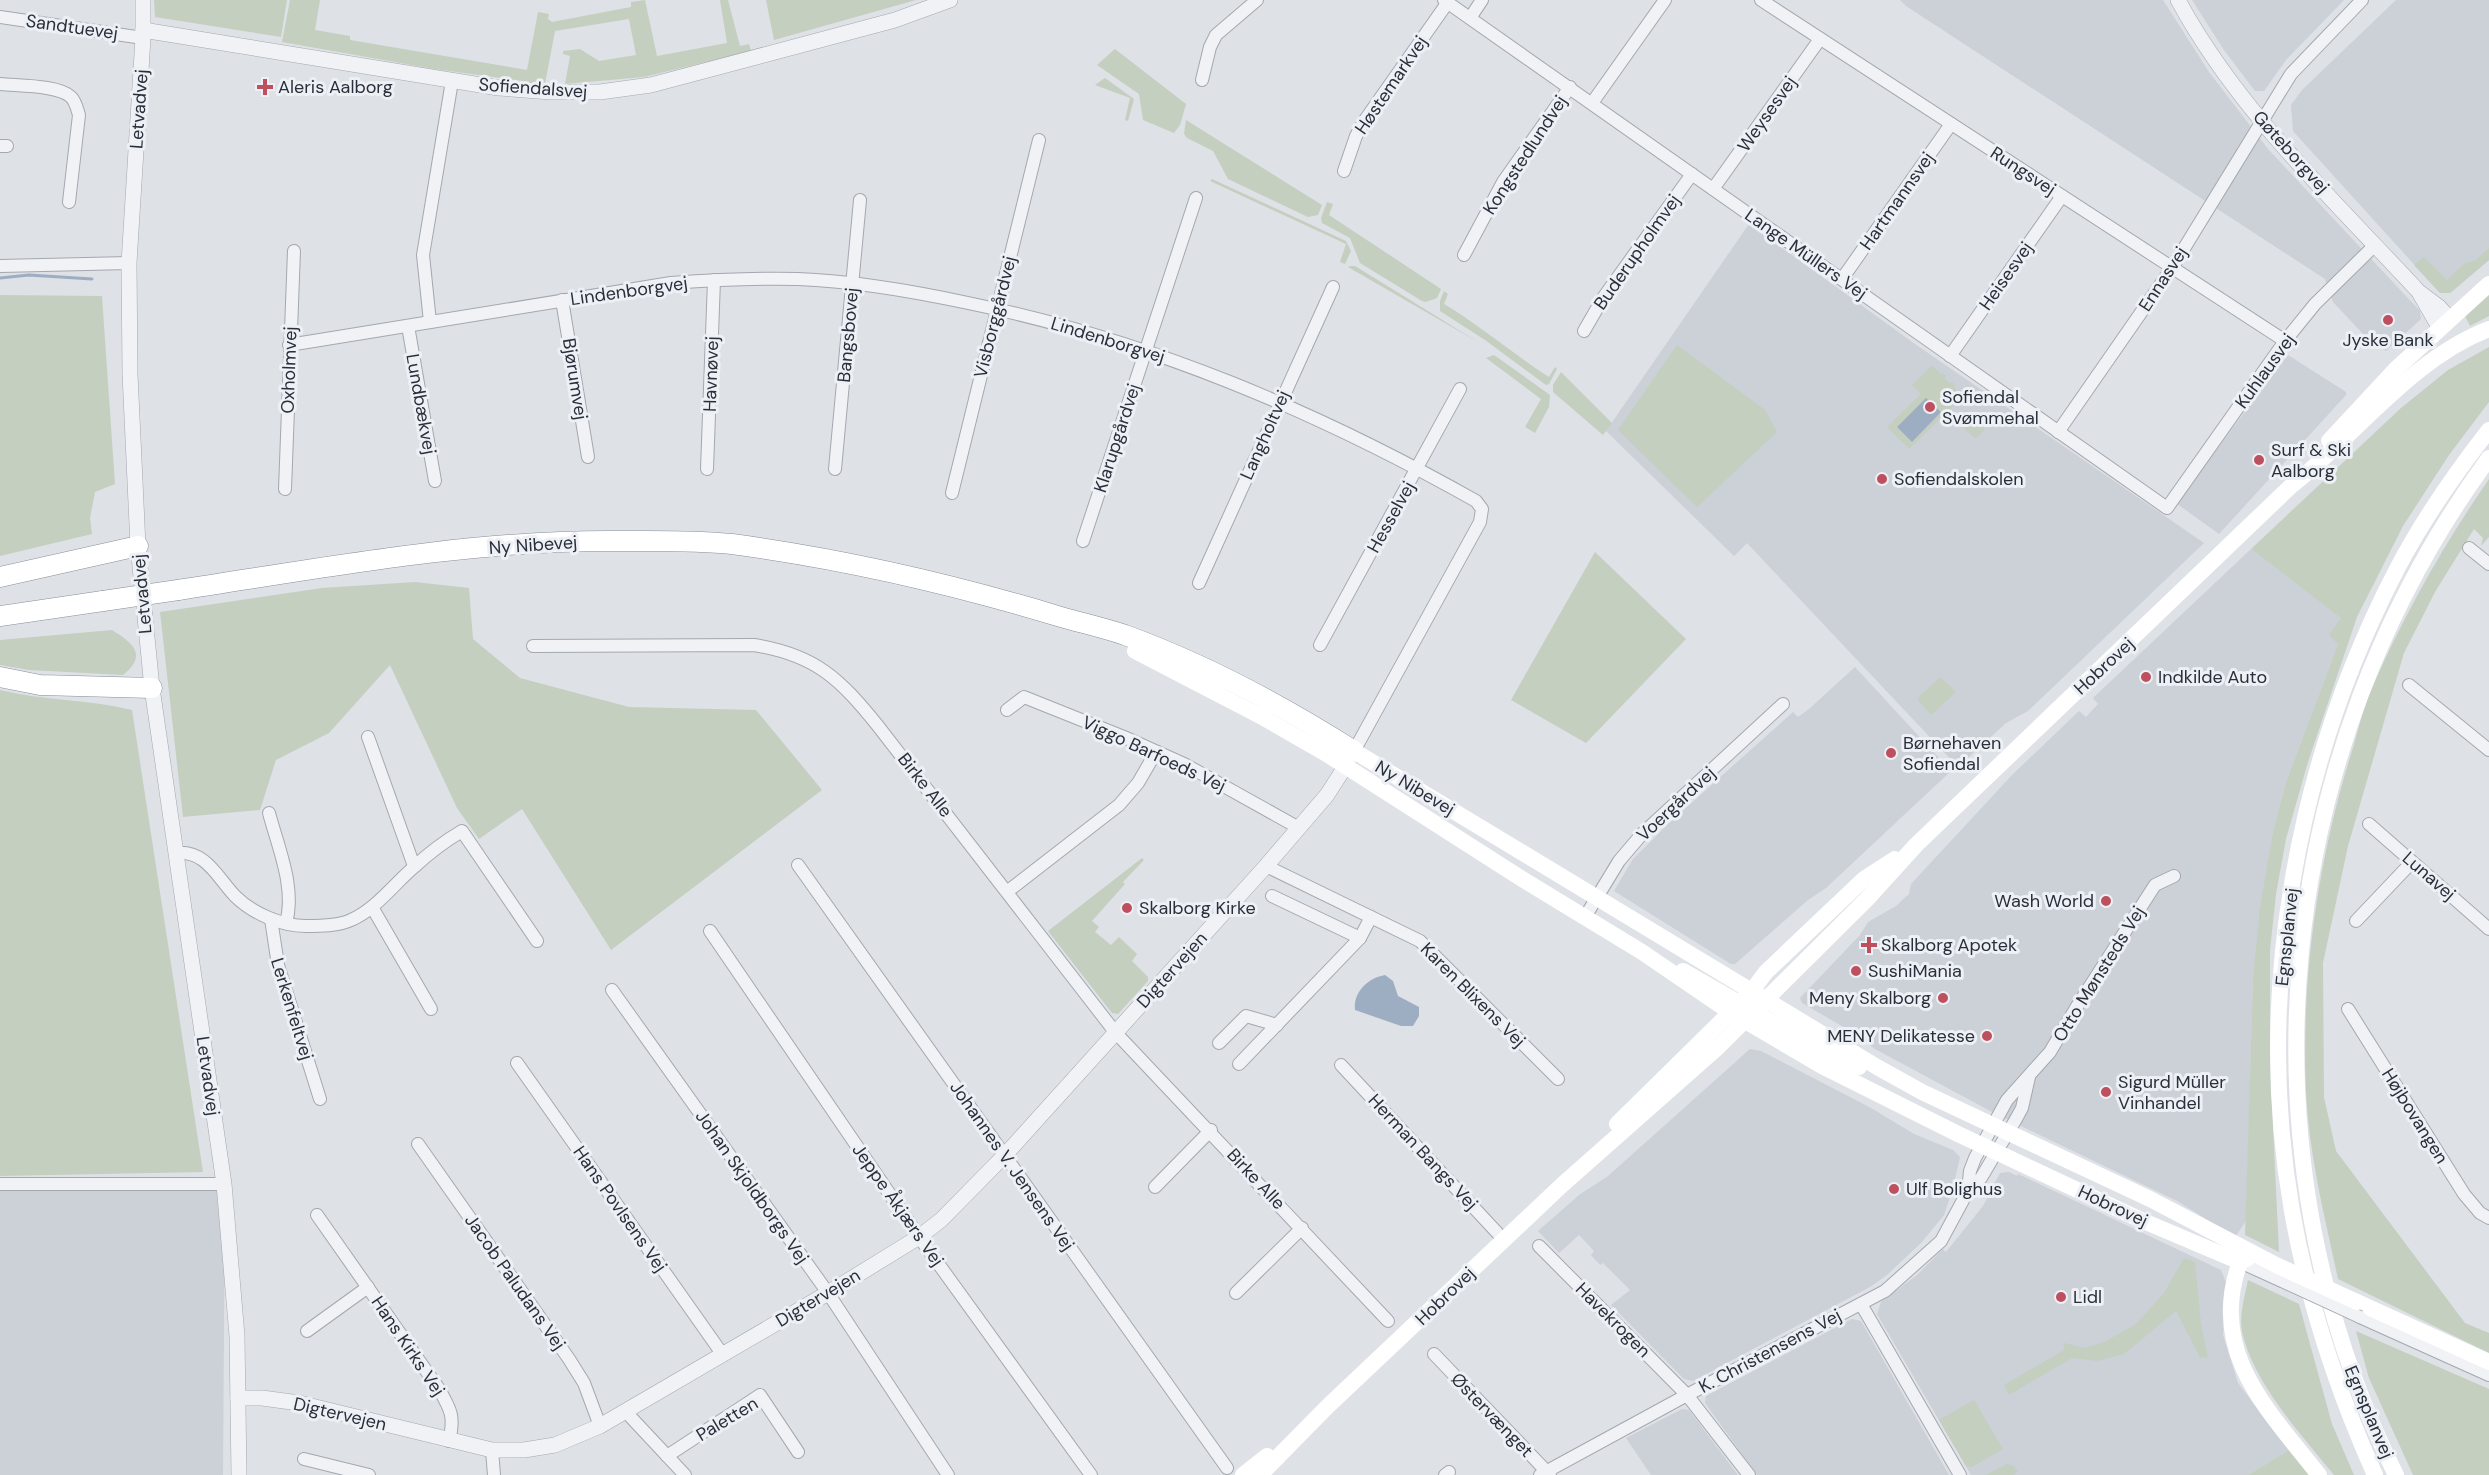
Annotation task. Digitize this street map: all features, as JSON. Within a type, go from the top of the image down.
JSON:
[{"type":"highway","name":"Ny Nibevej","points":[[0,616],[390,559],[509,545],[614,540],[729,544],[887,570],[990,595],[1124,634],[1186,660],[1264,699],[1350,759]]},
{"type":"highway","points":[[0,577],[138,546]]},
{"type":"highway","name":"Ny Nibevej","points":[[1062,617],[1135,651]]},
{"type":"highway","points":[[0,677],[40,685],[152,688]]},
{"type":"main road","name":"Hobrovej","points":[[1562,1185],[1611,1131],[1867,899],[1916,845],[2291,486],[2317,466],[2448,331],[2489,284]]},
{"type":"main road","name":"Hobrovej","points":[[2291,486],[2396,369],[2448,331],[2489,328]]},
{"type":"main road","name":"Egnsplanvej","points":[[2375,1475],[2344,1403],[2320,1334],[2302,1265],[2291,1210],[2281,1112],[2278,1019],[2284,930],[2302,828],[2332,722],[2364,638],[2398,567],[2462,465],[2489,430]]},
{"type":"main road","name":"Egnsplanvej","points":[[2396,1475],[2349,1366],[2332,1307],[2304,1169],[2297,1081],[2296,1015],[2301,946],[2313,857],[2335,768],[2361,691],[2410,583],[2451,513],[2489,458]]},
{"type":"main road","name":"Ny Nibevej","points":[[1135,651],[1264,718],[1350,759],[1596,898],[1747,1007]]},
{"type":"main road","name":"Ny Nibevej","points":[[1350,759],[1585,917],[1642,952],[1747,1007]]},
{"type":"main road","name":"Hobrovej","points":[[1260,1475],[1328,1406],[1562,1185],[1668,1093],[1703,1052],[1747,1007],[1766,972],[1864,879],[1916,845]]},
{"type":"main road","name":"Hobrovej","points":[[1747,1007],[1822,1066],[1868,1089],[2138,1193],[2258,1257],[2280,1273],[2358,1309],[2489,1362]]},
{"type":"main road","name":"Hobrovej","points":[[1747,1007],[1922,1092],[1996,1139],[2141,1220],[2240,1262]]},
{"type":"main road","points":[[2258,1257],[2244,1258],[2240,1262],[2232,1283],[2231,1322],[2238,1359],[2252,1388],[2319,1475]]},
{"type":"main road","name":"Hobrovej","points":[[1243,1475],[1328,1406]]},
{"type":"street","name":"Letvadvej","points":[[143,0],[143,34],[129,263],[130,374],[138,546],[152,688],[224,1184],[237,1336],[239,1475]]},
{"type":"street","name":"Sofiendalsvej","points":[[143,34],[499,88],[551,92],[600,92],[651,85],[895,20],[950,0]]},
{"type":"street","points":[[1202,80],[1210,47],[1216,35],[1257,0]]},
{"type":"street","points":[[1470,18],[1482,0]]},
{"type":"street","points":[[1592,103],[1665,0]]},
{"type":"street","name":"Rungsvej","points":[[1761,0],[2285,341]]},
{"type":"street","name":"Gøteborgvej","points":[[2178,0],[2228,77],[2261,121],[2419,292],[2439,307],[2448,331]]},
{"type":"street","name":"Ennasvej","points":[[2058,432],[2172,268],[2291,75],[2304,58],[2362,0]]},
{"type":"street","name":"Lange Müllers Vej","points":[[1446,1],[2167,508]]},
{"type":"street","name":"Høstemarkvej","points":[[1344,171],[1356,136],[1365,120],[1446,1]]},
{"type":"street","name":"Sandtuevej","points":[[0,17],[143,34]]},
{"type":"street","name":"Weysesvej","points":[[1713,189],[1820,39]]},
{"type":"street","points":[[430,322],[423,255],[426,224],[452,81]]},
{"type":"street","points":[[0,84],[61,90],[71,97],[76,105],[79,115],[69,202]]},
{"type":"street","name":"Kongstedlundvej","points":[[1464,255],[1503,182],[1570,87]]},
{"type":"street","name":"Hartmannsvej","points":[[1842,279],[1951,124]]},
{"type":"street","name":"Visborggårdvej","points":[[952,493],[996,308],[1040,140]]},
{"type":"street","name":"Buderupholmvej","points":[[1584,332],[1603,298],[1692,174]]},
{"type":"street","name":"Heisesvej","points":[[1950,356],[2062,196]]},
{"type":"street","name":"Klarupgårdvej","points":[[1083,541],[1196,198]]},
{"type":"street","name":"Bangsbovej","points":[[835,469],[860,200]]},
{"type":"street","name":"Kuhlausvej","points":[[2167,508],[2285,341],[2315,304],[2375,245]]},
{"type":"street","name":"Oxholmvej","points":[[285,489],[294,251]]},
{"type":"street","points":[[0,266],[129,263]]},
{"type":"street","name":"Lindenborgvej","points":[[289,345],[671,283],[798,279],[852,283],[996,308],[1146,350],[1280,401],[1418,468],[1476,501],[1482,510],[1480,522],[1350,759]]},
{"type":"street","name":"Havnøvej","points":[[707,469],[714,280]]},
{"type":"street","name":"Langholtvej","points":[[1199,583],[1333,287]]},
{"type":"street","name":"Bjørumvej","points":[[562,300],[588,458]]},
{"type":"street","name":"Lundbækvej","points":[[408,326],[435,481]]},
{"type":"street","name":"Hesselvej","points":[[1320,645],[1460,389]]},
{"type":"street","points":[[2469,548],[2489,564]]},
{"type":"street","name":"Birke Alle","points":[[533,646],[754,645],[781,650],[805,659],[824,670],[858,702],[1008,891],[1115,1032],[1388,1321]]},
{"type":"street","points":[[2409,685],[2489,750]]},
{"type":"street","name":"Viggo Barfoeds Vej","points":[[1007,710],[1024,697],[1186,765],[1299,828]]},
{"type":"street","name":"Voergårdvej","points":[[1585,917],[1619,861],[1642,834],[1783,705]]},
{"type":"street","points":[[368,737],[414,866]]},
{"type":"street","points":[[1008,891],[1119,805],[1138,783],[1156,752]]},
{"type":"street","name":"Digtervejen","points":[[238,1398],[262,1398],[299,1403],[492,1450],[524,1450],[555,1445],[626,1412],[919,1237],[967,1196],[1266,866],[1327,795],[1350,759]]},
{"type":"street","points":[[269,813],[288,883],[289,907],[286,923]]},
{"type":"street","name":"Lunavej","points":[[2369,824],[2489,929]]},
{"type":"street","points":[[176,852],[193,853],[204,859],[236,897],[251,909],[271,919],[304,926],[349,922],[372,908],[414,866],[462,831],[537,941]]},
{"type":"street","points":[[2356,921],[2412,862]]},
{"type":"street","name":"Johannes V. Jensens Vej","points":[[798,865],[1227,1468]]},
{"type":"street","name":"Karen Blixens Vej","points":[[1266,866],[1420,942],[1558,1079]]},
{"type":"street","name":"Otto Mønsteds Vej","points":[[1996,1139],[2007,1100],[2050,1052],[2155,885],[2174,876]]},
{"type":"street","points":[[1272,896],[1360,938]]},
{"type":"street","points":[[372,908],[431,1009]]},
{"type":"street","points":[[1239,1064],[1360,938],[1371,917]]},
{"type":"street","name":"Lerkenfeltvej","points":[[271,919],[278,965],[320,1099]]},
{"type":"street","name":"Jeppe Åkjærs Vej","points":[[710,931],[919,1237],[1091,1475]]},
{"type":"street","name":"Johan Skjoldborgs Vej","points":[[612,990],[828,1293],[948,1475]]},
{"type":"street","name":"Højbovangen","points":[[2348,1009],[2464,1194],[2480,1213],[2489,1218]]},
{"type":"street","points":[[1219,1043],[1246,1016],[1277,1025]]},
{"type":"street","name":"Hans Povlsens Vej","points":[[517,1063],[723,1354]]},
{"type":"street","name":"Herman Bangs Vej","points":[[1341,1065],[1504,1240]]},
{"type":"street","points":[[1996,1139],[2022,1108],[2028,1077]]},
{"type":"street","points":[[1155,1187],[1210,1130]]},
{"type":"street","name":"K. Christensens Vej","points":[[1546,1474],[1687,1395],[1885,1291],[1941,1241],[1968,1191],[1970,1171],[1996,1139]]},
{"type":"street","name":"Jacob Paludans Vej","points":[[418,1144],[569,1359],[588,1390],[600,1426]]},
{"type":"street","points":[[0,1184],[224,1184]]},
{"type":"street","name":"Hans Kirks Vej","points":[[317,1215],[440,1389],[451,1411],[453,1424],[449,1441]]},
{"type":"street","points":[[1236,1293],[1302,1228]]},
{"type":"street","name":"Havekrogen","points":[[1539,1246],[1687,1395],[1749,1475]]},
{"type":"street","name":"Hobrovej","points":[[2240,1262],[2280,1273]]},
{"type":"street","name":"Hans Kirks Vej","points":[[307,1331],[368,1287]]},
{"type":"street","points":[[1861,1304],[1960,1475]]},
{"type":"street","name":"Hobrovej","points":[[2358,1309],[2489,1376]]},
{"type":"street","name":"Østervænget","points":[[1434,1354],[1546,1474]]},
{"type":"street","name":"Paletten","points":[[667,1456],[760,1395],[798,1452]]},
{"type":"street","points":[[626,1412],[685,1475]]},
{"type":"street","points":[[492,1450],[494,1475]]},
{"type":"street","points":[[304,1460],[369,1475]]},
{"type":"shaded area","points":[[1900,0],[2163,0],[2209,72],[2268,149],[2420,311],[2421,319],[2386,351],[2364,335],[2333,302],[2325,279]]},
{"type":"shaded area","points":[[2192,0],[2344,0],[2286,60],[2264,91],[2255,91],[2224,50]]},
{"type":"shaded area","points":[[2396,0],[2489,0],[2489,260],[2450,293],[2440,293],[2293,131],[2291,105],[2302,90]]},
{"type":"shaded area","name":"Sofiendalskolen","points":[[1749,224],[1915,344],[2204,543],[2028,711],[2006,723],[1958,767],[1747,543],[1734,556],[1606,431]]},
{"type":"shaded area","points":[[2288,355],[2346,392],[2346,395],[2219,534],[2176,503]]},
{"type":"shaded area","points":[[2251,549],[2341,617],[2338,644],[2286,782],[2273,831],[2253,978],[2246,1221],[2235,1237],[2177,1201],[1994,1113],[1875,1049],[1847,1029],[1802,1003],[1800,998],[1860,935],[1868,922],[1896,906],[1909,894],[1911,884],[2012,775],[2079,711],[2086,717],[2098,704],[2093,698]]},
{"type":"shaded area","points":[[1855,667],[1951,771],[1826,888],[1808,900],[1735,964],[1731,964],[1614,891],[1633,859],[1669,823],[1793,712],[1798,717]]},
{"type":"shaded area","points":[[1750,1049],[1761,1051],[1871,1108],[1914,1134],[1953,1150],[1960,1157],[1944,1215],[1922,1242],[1887,1275],[1870,1287],[1693,1381],[1684,1379],[1611,1305],[1630,1290],[1603,1263],[1600,1265],[1591,1255],[1594,1251],[1579,1235],[1559,1253],[1538,1231],[1579,1195],[1608,1176]]},
{"type":"shaded area","points":[[2009,1172],[2017,1176],[2018,1174],[2221,1270],[2227,1285],[2223,1335],[2238,1383],[2289,1450],[2248,1475],[1971,1475],[1877,1314],[1881,1302],[1917,1275],[1943,1249],[1946,1252],[1983,1206],[2000,1173]]},
{"type":"shaded area","points":[[225,1184],[223,1475],[0,1475],[0,1188]]},
{"type":"shaded area","points":[[1852,1319],[1861,1321],[1949,1475],[1757,1475],[1705,1403],[1706,1396]]},
{"type":"shaded area","points":[[1682,1409],[1689,1410],[1738,1475],[1651,1475],[1626,1438]]},
{"type":"green space","points":[[154,0],[287,0],[281,37],[155,17]]},
{"type":"green space","points":[[290,0],[320,0],[315,30],[350,36],[350,40],[527,70],[538,12],[549,14],[548,19],[552,22],[631,7],[631,2],[645,0],[657,56],[727,43],[720,0],[728,0],[740,46],[749,44],[751,51],[644,77],[565,84],[570,56],[563,54],[563,51],[580,49],[599,61],[636,55],[629,19],[555,31],[545,84],[434,69],[282,42]]},
{"type":"green space","points":[[766,0],[916,0],[774,40]]},
{"type":"green space","points":[[1115,49],[1186,104],[1180,125],[1174,133],[1143,120],[1139,94],[1097,65]]},
{"type":"green space","points":[[1105,78],[1134,99],[1128,121],[1125,120],[1130,98],[1095,85]]},
{"type":"green space","points":[[1186,120],[1322,205],[1318,215],[1308,217],[1228,179],[1213,151],[1187,138],[1184,134]]},
{"type":"green space","points":[[1212,179],[1346,241],[1351,251],[1345,264],[1340,262],[1346,244],[1210,181]]},
{"type":"green space","points":[[1327,202],[1333,204],[1329,215],[1441,289],[1437,298],[1422,301],[1360,263],[1350,238],[1322,223],[1321,218]]},
{"type":"green space","points":[[2489,248],[2489,260],[2450,293],[2440,293],[2414,265],[2424,257],[2447,280],[2464,264],[2476,260]]},
{"type":"green space","points":[[1355,266],[1478,342],[1348,267]]},
{"type":"green space","points":[[1444,291],[1448,294],[1444,304],[1549,377],[1555,367],[1557,369],[1549,384],[1546,385],[1485,340],[1440,311],[1440,301]]},
{"type":"green space","points":[[0,295],[102,296],[115,484],[95,492],[90,518],[92,534],[0,556]]},
{"type":"green space","points":[[2489,295],[2489,316],[2470,326],[2465,316]]},
{"type":"green space","points":[[1677,345],[1765,410],[1777,432],[1697,507],[1618,430]]},
{"type":"green space","points":[[2489,347],[2489,402],[2449,455],[2403,526],[2357,617],[2308,762],[2286,839],[2276,894],[2270,950],[2270,1063],[2279,1252],[2245,1235],[2253,978],[2260,909],[2273,831],[2286,782],[2338,644],[2329,635],[2341,618],[2251,549],[2401,408],[2448,370]]},
{"type":"green space","points":[[1494,355],[1550,395],[1549,407],[1535,433],[1525,427],[1541,399],[1486,358]]},
{"type":"green space","name":"Sofiendal Svømmehal","points":[[1932,365],[1955,385],[1954,387],[1963,396],[1909,449],[1887,427],[1921,394],[1912,385]]},
{"type":"green space","points":[[1561,372],[1612,423],[1603,435],[1553,392],[1553,385]]},
{"type":"green space","points":[[1966,410],[1985,429],[1976,439],[1956,421]]},
{"type":"green space","points":[[2489,479],[2489,537],[2481,546],[2483,538],[2474,529],[2435,592],[2404,653],[2348,846],[2323,963],[2324,1097],[2336,1151],[2465,1323],[2489,1333],[2489,1353],[2338,1279],[2310,1139],[2305,1049],[2309,962],[2321,875],[2330,832],[2364,710],[2384,661],[2411,607],[2456,529]]},
{"type":"green space","points":[[1595,552],[1686,639],[1586,743],[1511,700]]},
{"type":"green space","points":[[415,582],[469,588],[473,639],[520,678],[629,707],[756,710],[822,790],[611,950],[522,809],[479,839],[457,808],[390,665],[329,733],[276,760],[260,810],[183,817],[160,612],[322,588]]},
{"type":"green space","points":[[112,630],[135,650],[135,661],[123,675],[29,670],[0,665],[0,640]]},
{"type":"green space","points":[[1940,677],[1956,692],[1931,715],[1917,699]]},
{"type":"green space","points":[[0,690],[132,710],[203,1172],[0,1176]]},
{"type":"green space","points":[[1142,858],[1144,860],[1123,882],[1125,884],[1092,921],[1099,927],[1095,932],[1111,945],[1119,937],[1137,954],[1132,961],[1148,977],[1148,981],[1118,1014],[1112,1013],[1048,931]]},
{"type":"green space","points":[[2184,1258],[2195,1262],[2201,1324],[2208,1358],[2200,1357],[2176,1311],[2124,1354],[2097,1361],[2072,1358],[2009,1395],[2004,1385],[2064,1350],[2064,1343],[2085,1348],[2106,1341],[2136,1324],[2164,1293]]},
{"type":"green space","points":[[2248,1280],[2299,1304],[2332,1424],[2354,1475],[2334,1475],[2293,1425],[2256,1370],[2241,1325]]},
{"type":"green space","points":[[2356,1331],[2489,1389],[2489,1475],[2413,1475],[2369,1378]]},
{"type":"green space","points":[[1974,1400],[2003,1449],[1972,1467],[1966,1466],[1939,1420]]},
{"type":"green space","points":[[2289,1450],[2309,1475],[2248,1475]]},
{"type":"green space","points":[[2007,1464],[2014,1466],[2018,1472],[2013,1475],[1986,1475]]},
{"type":"water","points":[[1926,398],[1941,412],[1912,442],[1897,427]]},
{"type":"water","points":[[1385,975],[1393,981],[1398,996],[1419,1007],[1419,1016],[1413,1026],[1401,1026],[1355,1010],[1356,997],[1363,987],[1373,979]]},
{"type":"waterway","points":[[0,278],[29,275],[92,279]]},
{"type":"place","name":"Aleris Aalborg","points":[[265,87]]},
{"type":"place","name":"Jyske Bank","points":[[2388,320]]},
{"type":"place","name":"Sofiendal Svømmehal","points":[[1930,407]]},
{"type":"place","name":"Surf & Ski Aalborg","points":[[2259,460]]},
{"type":"place","name":"Sofiendalskolen","points":[[1882,479]]},
{"type":"place","name":"Indkilde Auto","points":[[2146,677]]},
{"type":"place","name":"Børnehaven Sofiendal","points":[[1891,753]]},
{"type":"place","name":"Wash World","points":[[2106,901]]},
{"type":"place","name":"Skalborg Kirke","points":[[1127,908]]},
{"type":"place","name":"Skalborg Apotek","points":[[1869,945]]},
{"type":"place","name":"SushiMania","points":[[1856,971]]},
{"type":"place","name":"Meny Skalborg","points":[[1943,998]]},
{"type":"place","name":"MENY Delikatesse","points":[[1987,1036]]},
{"type":"place","name":"Sigurd Müller Vinhandel","points":[[2106,1092]]},
{"type":"place","name":"Ulf Bolighus","points":[[1894,1189]]},
{"type":"place","name":"Lidl","points":[[2061,1297]]}]
